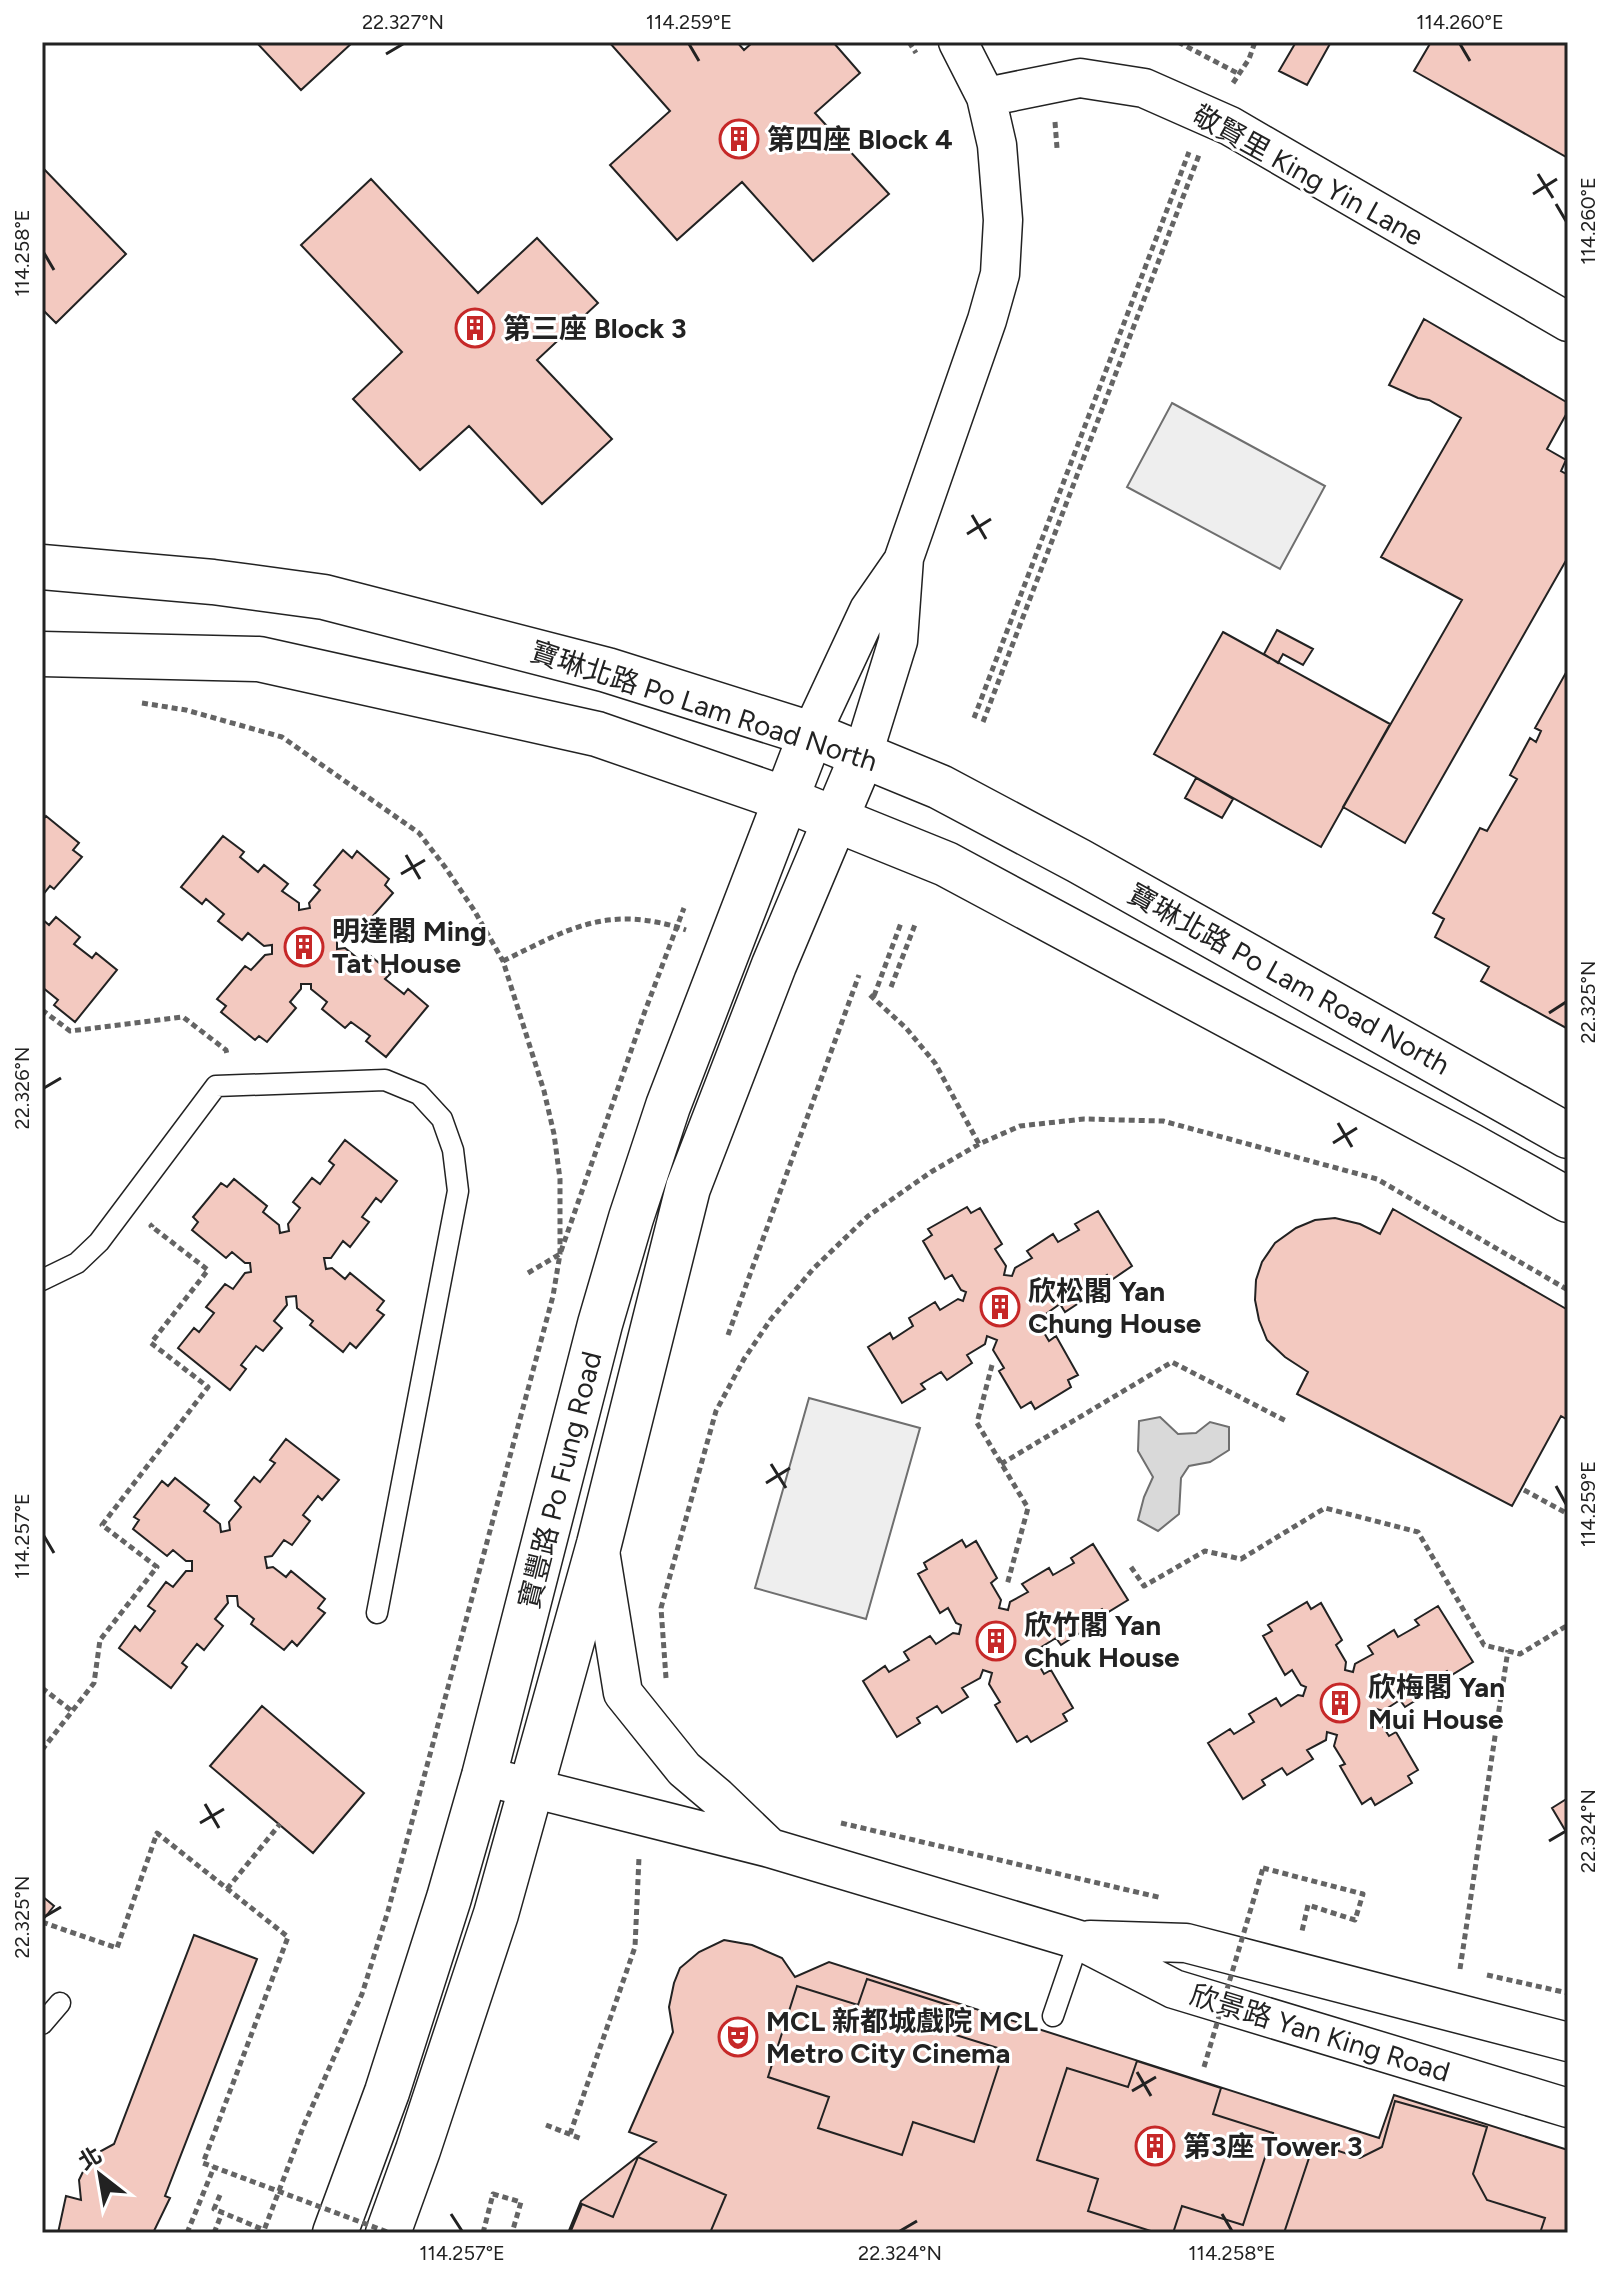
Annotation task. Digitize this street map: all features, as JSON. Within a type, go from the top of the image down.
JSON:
[{"type":"main road","name":"寶琳北路 Po Lam Road North","points":[[42,567],[213,582],[324,597],[607,670],[811,734],[940,787],[1079,861],[1568,1136]]},
{"type":"main road","name":"寶琳北路 Po Lam Road North","points":[[42,654],[259,659],[597,734],[785,799],[946,864],[1568,1200]]},
{"type":"main road","name":"寶豐路 Po Fung Road","points":[[335,2233],[387,2092],[449,1898],[484,1776],[596,1339],[631,1218],[668,1106],[811,734]]},
{"type":"main road","name":"寶豐路 Po Fung Road","points":[[389,2233],[496,1914],[599,1544],[688,1188],[774,965],[863,754]]},
{"type":"street","points":[[811,734],[869,610],[904,558],[987,320],[1000,274],[1003,220],[997,145],[986,97],[958,42]]},
{"type":"street","name":"敬賢里 King Yin Lane","points":[[986,97],[1080,78],[1144,88],[1205,134],[1230,126],[1563,310]]},
{"type":"street","points":[[863,754],[898,641],[904,558]]},
{"type":"street","name":"欣景路 Yan King Road","points":[[599,1544],[623,1693],[684,1769],[770,1848]]},
{"type":"street","name":"欣景路 Yan King Road","points":[[484,1776],[770,1848],[1079,1940],[1174,1989],[1568,2108]]},
{"type":"street","name":"欣景路 Yan King Road","points":[[1079,1940],[1186,1943],[1568,2042]]},
{"type":"lane","points":[[42,1280],[77,1263],[99,1242],[216,1086],[385,1080],[419,1094],[442,1119],[453,1150],[458,1191],[377,1613]]},
{"type":"lane","points":[[1053,2016],[1079,1940]]},
{"type":"lane","points":[[42,2024],[60,2003]]},
{"type":"path","points":[[909,42],[922,64]]},
{"type":"path","points":[[1178,42],[1239,74]]},
{"type":"path","points":[[983,722],[1205,134],[1249,59],[1255,42]]},
{"type":"path","points":[[974,718],[1191,145],[1205,134]]},
{"type":"path","points":[[528,1273],[560,1254],[684,908]]},
{"type":"path","points":[[503,961],[585,923],[655,920],[686,930]]},
{"type":"path","points":[[891,987],[916,922]]},
{"type":"path","points":[[901,923],[872,995],[906,1028],[935,1063],[979,1144]]},
{"type":"path","points":[[728,1335],[859,975]]},
{"type":"path","points":[[42,1010],[70,1031],[183,1017],[226,1050],[231,1085]]},
{"type":"path","points":[[771,1319],[813,1269],[868,1216],[931,1172],[979,1144],[1020,1126],[1084,1119],[1163,1121],[1377,1179],[1568,1290]]},
{"type":"path","points":[[42,1750],[94,1683],[100,1640],[157,1567],[102,1525],[208,1387],[151,1343],[208,1270],[151,1226],[161,1214]]},
{"type":"path","points":[[1001,1464],[1172,1362],[1288,1422]]},
{"type":"path","points":[[992,1365],[977,1423],[1028,1508],[1007,1585]]},
{"type":"path","points":[[1524,1490],[1568,1514]]},
{"type":"path","points":[[1131,1567],[1144,1586],[1205,1551],[1241,1559],[1325,1508],[1418,1532],[1484,1645],[1520,1654],[1568,1625]]},
{"type":"path","points":[[1446,1966],[1460,1969],[1508,1650]]},
{"type":"path","points":[[42,1688],[72,1711]]},
{"type":"path","points":[[841,1823],[1164,1899]]},
{"type":"path","points":[[227,1889],[280,1824]]},
{"type":"path","points":[[42,1922],[117,1948],[157,1833],[288,1937],[203,2163],[389,2233]]},
{"type":"path","points":[[220,2195],[214,2209],[264,2232],[304,2125],[362,1994],[407,1845]]},
{"type":"path","points":[[1204,2067],[1263,1868],[1363,1894],[1355,1920],[1308,1905],[1302,1931],[1316,1935]]},
{"type":"path","points":[[1241,1917],[1256,1921]]},
{"type":"path","points":[[1476,1972],[1568,1993]]},
{"type":"path","points":[[546,2125],[582,2139]]},
{"type":"path","points":[[187,2233],[214,2167]]},
{"type":"path","points":[[483,2233],[493,2194],[521,2202],[512,2233]]},
{"type":"path","points":[[214,2233],[222,2213]]},
{"type":"shaded area","points":[[1172,403],[1325,486],[1280,569],[1127,487]]},
{"type":"shaded area","points":[[809,1398],[920,1428],[866,1619],[755,1588]]},
{"type":"shaded area","points":[[1160,1417],[1178,1434],[1196,1433],[1210,1422],[1229,1427],[1229,1450],[1210,1462],[1189,1466],[1181,1478],[1179,1514],[1158,1531],[1138,1520],[1153,1477],[1138,1451],[1139,1421]]},
{"type":"building","points":[[256,42],[353,42],[301,90]]},
{"type":"building","name":"第四座 Block 4","points":[[609,42],[737,42],[744,50],[753,42],[833,42],[860,73],[815,113],[889,194],[813,261],[742,182],[677,240],[610,165],[670,111]]},
{"type":"building","points":[[1296,42],[1331,42],[1307,85],[1279,71]]},
{"type":"building","points":[[1431,42],[1568,42],[1568,158],[1414,71]]},
{"type":"building","points":[[42,167],[126,254],[56,323],[42,309]]},
{"type":"building","name":"第三座 Block 3","points":[[371,179],[478,293],[537,238],[598,303],[537,360],[612,439],[542,504],[469,426],[420,470],[353,399],[402,352],[301,245]]},
{"type":"building","points":[[1424,319],[1568,403],[1568,411],[1547,449],[1566,460],[1561,471],[1568,475],[1568,557],[1405,843],[1343,807],[1462,600],[1381,557],[1461,418],[1429,400],[1389,385]]},
{"type":"building","points":[[1277,630],[1313,649],[1303,665],[1283,654],[1278,663],[1264,654]]},
{"type":"building","points":[[1223,632],[1390,724],[1321,847],[1154,754]]},
{"type":"building","points":[[1568,669],[1568,1029],[1481,981],[1489,967],[1435,937],[1444,919],[1433,913],[1480,828],[1487,831],[1517,779],[1510,775],[1530,738],[1536,742],[1541,731],[1535,728]]},
{"type":"building","points":[[1196,778],[1233,799],[1222,818],[1185,798]]},
{"type":"building","points":[[46,816],[79,843],[73,850],[82,857],[54,889],[50,886],[42,896],[42,821]]},
{"type":"building","name":"明達閣 Ming Tat House","points":[[223,836],[244,852],[240,857],[258,872],[264,865],[288,884],[282,891],[299,903],[299,910],[310,908],[309,903],[320,890],[314,885],[343,850],[352,858],[357,851],[389,879],[385,885],[393,893],[365,925],[361,922],[347,938],[337,939],[337,949],[345,948],[361,961],[367,953],[391,973],[385,979],[404,994],[408,989],[428,1006],[386,1057],[366,1041],[370,1036],[351,1022],[345,1028],[322,1009],[327,1002],[311,989],[311,984],[301,984],[301,989],[290,1002],[296,1008],[267,1042],[259,1036],[255,1040],[221,1012],[226,1006],[217,999],[245,966],[251,970],[265,955],[272,954],[272,945],[264,946],[248,933],[242,940],[218,921],[224,914],[206,899],[202,904],[181,887]]},
{"type":"building","points":[[56,917],[80,937],[74,944],[92,958],[96,953],[117,970],[75,1022],[54,1005],[58,1000],[42,987],[42,919],[49,925]]},
{"type":"building","points":[[345,1140],[397,1181],[381,1202],[376,1198],[362,1217],[369,1222],[350,1247],[343,1241],[331,1258],[324,1258],[326,1269],[332,1268],[345,1279],[350,1273],[384,1301],[377,1310],[384,1315],[356,1348],[350,1343],[343,1352],[310,1325],[313,1321],[297,1308],[296,1296],[286,1297],[287,1305],[274,1321],[282,1328],[263,1351],[256,1346],[241,1365],[246,1369],[230,1390],[178,1348],[194,1328],[199,1332],[214,1313],[206,1307],[225,1284],[233,1289],[245,1273],[251,1272],[250,1263],[245,1263],[232,1252],[226,1258],[192,1230],[198,1222],[193,1217],[221,1183],[227,1187],[234,1179],[267,1206],[263,1212],[279,1225],[280,1233],[289,1231],[288,1224],[300,1208],[293,1202],[312,1178],[320,1184],[334,1165],[329,1161]]},
{"type":"building","name":"欣松閣 Yan Chung House","points":[[967,1207],[971,1213],[980,1208],[1002,1244],[995,1249],[1006,1266],[1004,1275],[1012,1276],[1015,1268],[1032,1258],[1027,1251],[1053,1234],[1058,1242],[1079,1230],[1075,1224],[1098,1211],[1132,1266],[1110,1281],[1107,1275],[1087,1288],[1091,1295],[1065,1312],[1060,1304],[1043,1316],[1037,1314],[1034,1324],[1040,1326],[1049,1341],[1056,1336],[1078,1375],[1068,1380],[1071,1387],[1035,1409],[1031,1402],[1021,1408],[999,1371],[1004,1368],[993,1350],[997,1340],[987,1336],[985,1344],[967,1355],[972,1363],[947,1380],[941,1372],[921,1384],[925,1389],[902,1403],[868,1347],[890,1333],[893,1339],[913,1326],[909,1318],[935,1302],[940,1310],[958,1299],[963,1301],[966,1292],[961,1290],[952,1275],[945,1279],[923,1241],[932,1235],[928,1229]]},
{"type":"building","points":[[1393,1209],[1568,1310],[1568,1420],[1561,1416],[1512,1506],[1297,1394],[1308,1372],[1267,1340],[1255,1300],[1256,1280],[1262,1262],[1275,1243],[1296,1228],[1315,1220],[1335,1218],[1360,1224],[1380,1234]]},
{"type":"building","points":[[286,1439],[339,1480],[322,1500],[318,1496],[303,1515],[310,1521],[292,1545],[284,1540],[272,1556],[265,1557],[267,1568],[273,1567],[286,1577],[291,1571],[325,1599],[318,1608],[325,1613],[297,1646],[292,1641],[284,1650],[251,1624],[254,1619],[238,1606],[237,1596],[227,1596],[228,1603],[215,1619],[223,1626],[204,1650],[197,1644],[182,1663],[187,1667],[171,1688],[119,1648],[135,1626],[140,1631],[155,1611],[148,1606],[166,1582],[173,1587],[186,1571],[192,1571],[192,1561],[186,1561],[173,1550],[167,1556],[133,1529],[139,1520],[134,1517],[162,1481],[168,1486],[175,1478],[209,1505],[204,1511],[220,1524],[221,1532],[230,1530],[229,1522],[241,1507],[235,1501],[254,1477],[260,1482],[275,1463],[270,1460]]},
{"type":"building","name":"欣竹閣 Yan Chuk House","points":[[962,1540],[966,1547],[976,1541],[997,1578],[991,1583],[1001,1600],[999,1608],[1008,1610],[1010,1602],[1028,1592],[1022,1584],[1049,1568],[1053,1575],[1074,1563],[1071,1558],[1093,1544],[1128,1600],[1105,1614],[1102,1609],[1082,1621],[1086,1629],[1061,1645],[1056,1638],[1038,1649],[1032,1647],[1030,1658],[1036,1660],[1044,1674],[1051,1670],[1073,1708],[1063,1714],[1067,1721],[1031,1742],[1027,1736],[1017,1742],[995,1705],[1000,1702],[989,1684],[992,1673],[983,1670],[980,1678],[962,1688],[968,1697],[942,1713],[937,1706],[917,1718],[920,1723],[897,1737],[863,1681],[885,1666],[889,1672],[909,1660],[904,1652],[930,1636],[936,1644],[953,1633],[959,1634],[961,1625],[956,1623],[948,1608],[940,1613],[918,1574],[927,1569],[924,1563]]},
{"type":"building","name":"欣梅閣 Yan Mui House","points":[[1307,1602],[1311,1609],[1321,1603],[1342,1640],[1336,1645],[1346,1662],[1345,1670],[1353,1672],[1355,1664],[1373,1654],[1368,1646],[1394,1630],[1398,1637],[1419,1625],[1415,1620],[1438,1606],[1473,1662],[1450,1676],[1447,1671],[1427,1683],[1431,1691],[1405,1707],[1400,1700],[1383,1711],[1377,1709],[1375,1720],[1380,1722],[1389,1736],[1396,1732],[1418,1770],[1408,1776],[1412,1783],[1375,1805],[1371,1798],[1362,1804],[1340,1766],[1345,1764],[1334,1746],[1337,1735],[1327,1732],[1326,1740],[1307,1750],[1313,1759],[1287,1775],[1282,1768],[1262,1780],[1265,1785],[1243,1799],[1208,1743],[1230,1729],[1234,1734],[1254,1722],[1249,1714],[1276,1698],[1281,1706],[1298,1695],[1303,1696],[1306,1687],[1301,1685],[1292,1670],[1285,1675],[1263,1636],[1272,1631],[1268,1625]]},
{"type":"building","points":[[262,1706],[364,1793],[313,1853],[210,1766]]},
{"type":"building","points":[[1568,1798],[1568,1835],[1552,1808]]},
{"type":"building","points":[[42,1896],[54,1906],[42,1921]]},
{"type":"building","points":[[194,1935],[257,1959],[165,2196],[170,2198],[153,2233],[58,2233],[66,2196],[81,2200],[79,2180],[90,2157],[114,2144]]},
{"type":"building","points":[[724,1940],[752,1945],[782,1958],[795,1977],[829,1962],[1379,2138],[1394,2095],[1568,2150],[1568,2233],[568,2233],[581,2201],[656,2142],[629,2132],[673,2032],[669,2007],[674,1983],[680,1968],[699,1952]]},
{"type":"building","points":[[867,1979],[951,2006],[943,2031],[1004,2050],[974,2142],[913,2122],[902,2155],[818,2128],[829,2097],[768,2077],[797,1986],[858,2005]]},
{"type":"building","name":"第3座 Tower 3","points":[[1137,2061],[1221,2088],[1213,2114],[1273,2133],[1243,2225],[1182,2206],[1173,2233],[1157,2233],[1088,2211],[1098,2179],[1037,2160],[1067,2068],[1128,2087]]},
{"type":"building","points":[[1395,2101],[1487,2127],[1473,2174],[1487,2200],[1545,2218],[1540,2233],[1284,2233],[1314,2143],[1360,2158],[1382,2147]]},
{"type":"building","points":[[638,2157],[726,2195],[710,2233],[570,2233],[582,2204],[613,2217]]},
{"type":"place","name":"第四座 Block 4","points":[[739,139]]},
{"type":"place","name":"第三座 Block 3","points":[[475,328]]},
{"type":"place","name":"明達閣 Ming Tat House","points":[[304,947]]},
{"type":"place","name":"欣松閣 Yan Chung House","points":[[1000,1307]]},
{"type":"place","name":"欣竹閣 Yan Chuk House","points":[[996,1641]]},
{"type":"place","name":"欣梅閣 Yan Mui House","points":[[1340,1703]]},
{"type":"place","name":"MCL 新都城戲院 MCL Metro City Cinema","points":[[738,2037]]},
{"type":"place","name":"第3座 Tower 3","points":[[1155,2146]]}]
